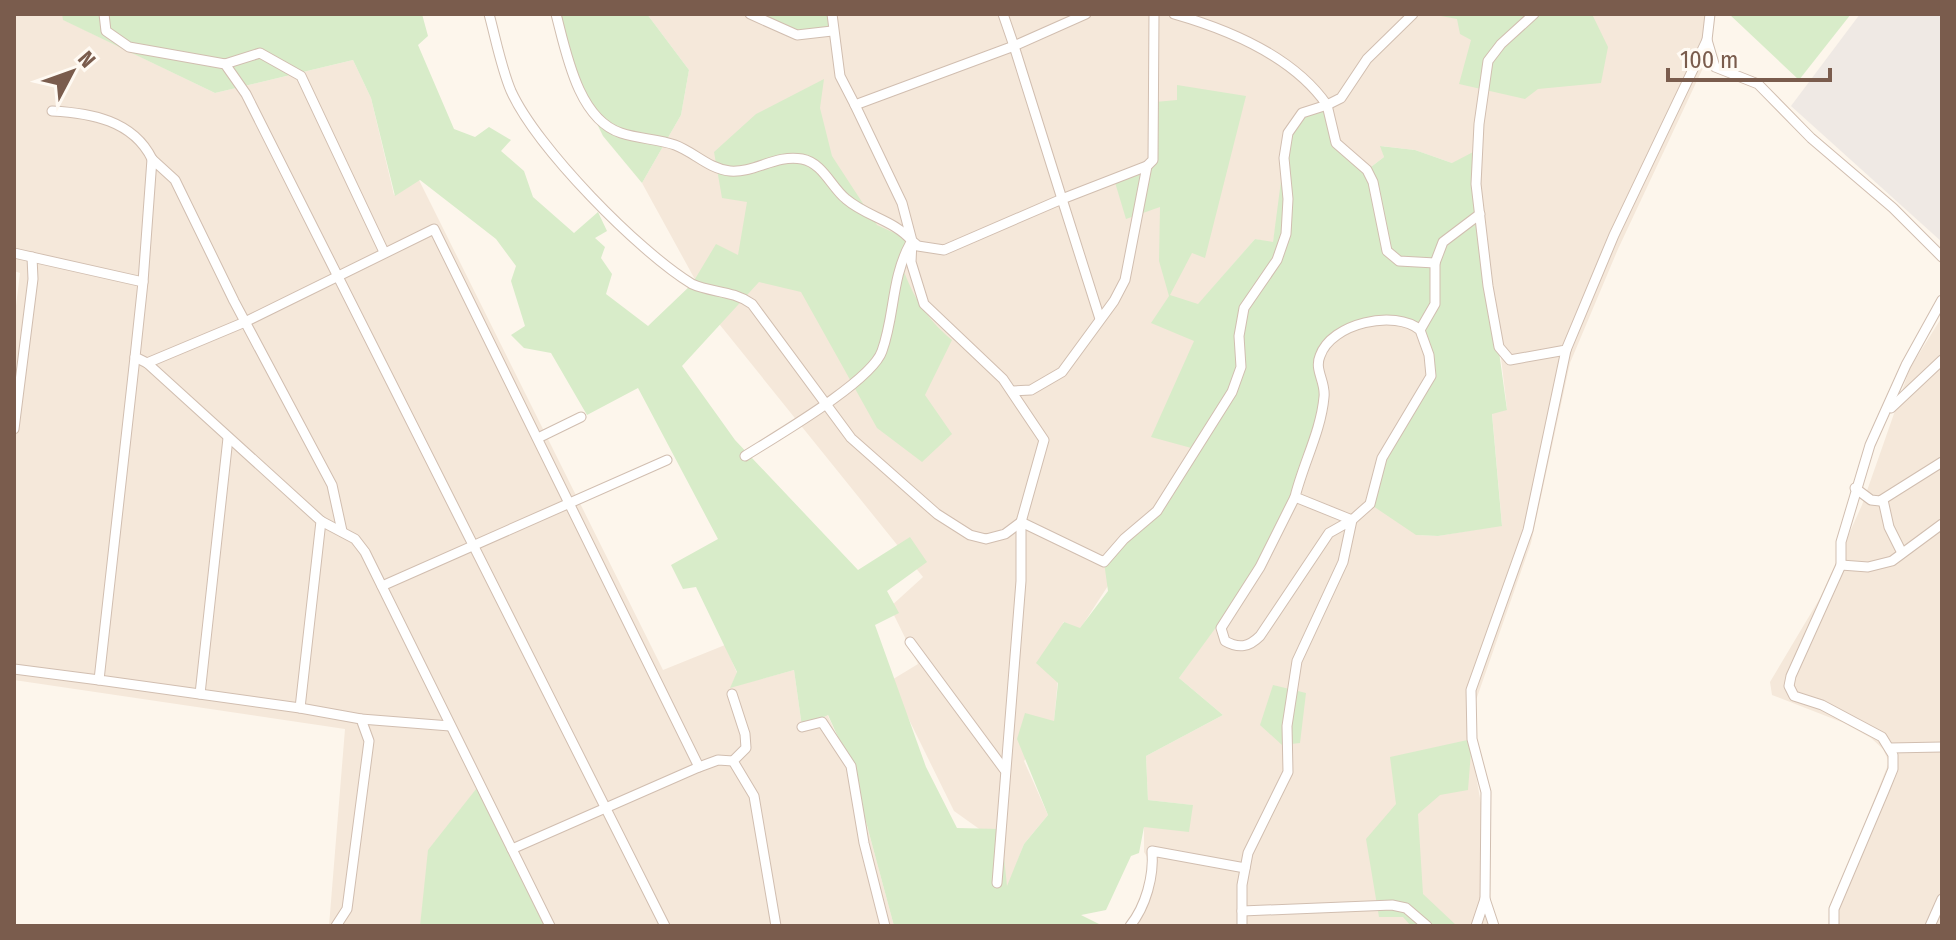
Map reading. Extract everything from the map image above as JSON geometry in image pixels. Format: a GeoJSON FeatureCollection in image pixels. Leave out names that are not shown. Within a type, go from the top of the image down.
{"type":"FeatureCollection","features":[{"type":"Feature","properties":{"kind":"street"},"geometry":{"type":"LineString","coordinates":[[104,14],[106,31],[129,47],[225,64],[260,53],[301,76],[384,252]]}},
{"type":"Feature","properties":{"kind":"street"},"geometry":{"type":"LineString","coordinates":[[489,14],[512,92],[560,158],[626,233],[679,276],[704,290],[729,292],[752,304],[851,438],[898,482],[960,530],[986,539],[1005,534],[1021,522]]}},
{"type":"Feature","properties":{"kind":"street"},"geometry":{"type":"LineString","coordinates":[[556,14],[581,91],[605,125],[620,133],[679,146],[726,171],[738,171],[773,160],[805,159],[817,165],[850,203],[896,225],[925,249],[944,250],[1147,166],[1153,160],[1154,14]]}},
{"type":"Feature","properties":{"kind":"street"},"geometry":{"type":"LineString","coordinates":[[750,14],[797,35],[832,31]]}},
{"type":"Feature","properties":{"kind":"street"},"geometry":{"type":"LineString","coordinates":[[832,14],[840,76],[902,203],[912,241],[914,276],[924,304],[990,365],[1013,391],[1044,440],[1021,522],[1021,581],[997,883]]}},
{"type":"Feature","properties":{"kind":"street"},"geometry":{"type":"LineString","coordinates":[[1003,14],[1100,319]]}},
{"type":"Feature","properties":{"kind":"street"},"geometry":{"type":"LineString","coordinates":[[855,105],[1014,46],[1086,14]]}},
{"type":"Feature","properties":{"kind":"street"},"geometry":{"type":"LineString","coordinates":[[1174,14],[1266,51],[1307,80],[1327,105],[1336,143],[1367,170],[1373,182],[1387,251],[1399,261],[1435,263]]}},
{"type":"Feature","properties":{"kind":"street"},"geometry":{"type":"LineString","coordinates":[[1021,522],[1104,562],[1117,545],[1157,511],[1239,378],[1244,308],[1277,260],[1286,234],[1288,199],[1284,158],[1288,133],[1302,113],[1341,98],[1367,59],[1413,14]]}},
{"type":"Feature","properties":{"kind":"street"},"geometry":{"type":"LineString","coordinates":[[1515,14],[1526,23]]}},
{"type":"Feature","properties":{"kind":"street"},"geometry":{"type":"LineString","coordinates":[[1534,14],[1501,44],[1485,72],[1477,150],[1480,214],[1501,354],[1518,360],[1566,350]]}},
{"type":"Feature","properties":{"kind":"street"},"geometry":{"type":"LineString","coordinates":[[1476,926],[1485,899],[1486,792],[1472,739],[1471,690],[1528,530],[1566,350],[1614,235],[1707,40],[1710,14]]}},
{"type":"Feature","properties":{"kind":"street"},"geometry":{"type":"LineString","coordinates":[[1707,40],[1715,67],[1758,84],[1811,138],[1893,208],[1942,257]]}},
{"type":"Feature","properties":{"kind":"street"},"geometry":{"type":"LineString","coordinates":[[225,64],[267,133],[665,926]]}},
{"type":"Feature","properties":{"kind":"street"},"geometry":{"type":"LineString","coordinates":[[52,111],[82,113],[109,120],[132,134],[152,159],[175,180],[245,322],[332,485],[342,531]]}},
{"type":"Feature","properties":{"kind":"street"},"geometry":{"type":"LineString","coordinates":[[99,680],[143,282],[152,159]]}},
{"type":"Feature","properties":{"kind":"street"},"geometry":{"type":"LineString","coordinates":[[1013,391],[1031,390],[1062,372],[1074,360],[1125,280],[1147,166]]}},
{"type":"Feature","properties":{"kind":"street"},"geometry":{"type":"LineString","coordinates":[[1420,330],[1435,304],[1435,263],[1443,242],[1480,214]]}},
{"type":"Feature","properties":{"kind":"street"},"geometry":{"type":"LineString","coordinates":[[147,363],[245,322],[434,229],[699,767]]}},
{"type":"Feature","properties":{"kind":"street"},"geometry":{"type":"LineString","coordinates":[[745,456],[825,403],[878,361],[899,264],[912,241]]}},
{"type":"Feature","properties":{"kind":"street"},"geometry":{"type":"LineString","coordinates":[[15,250],[32,257],[143,282]]}},
{"type":"Feature","properties":{"kind":"street"},"geometry":{"type":"LineString","coordinates":[[14,429],[33,279],[32,257]]}},
{"type":"Feature","properties":{"kind":"street"},"geometry":{"type":"LineString","coordinates":[[1834,926],[1834,909],[1893,769],[1890,748],[1882,737],[1822,705],[1794,696],[1791,676],[1841,565],[1841,542],[1855,488],[1906,365],[1938,320],[1942,300]]}},
{"type":"Feature","properties":{"kind":"street"},"geometry":{"type":"LineString","coordinates":[[1391,322],[1415,326],[1420,330],[1429,355],[1431,376],[1382,458],[1370,504],[1352,520],[1329,533],[1260,636],[1246,646],[1225,641],[1221,628],[1260,567],[1295,497],[1324,397],[1317,366],[1324,348],[1339,331],[1357,324],[1391,322]]}},
{"type":"Feature","properties":{"kind":"street"},"geometry":{"type":"LineString","coordinates":[[135,357],[147,363],[321,521],[342,531],[365,552],[550,926]]}},
{"type":"Feature","properties":{"kind":"street"},"geometry":{"type":"LineString","coordinates":[[1888,410],[1942,360]]}},
{"type":"Feature","properties":{"kind":"street"},"geometry":{"type":"LineString","coordinates":[[538,438],[581,417]]}},
{"type":"Feature","properties":{"kind":"street"},"geometry":{"type":"LineString","coordinates":[[200,694],[228,438]]}},
{"type":"Feature","properties":{"kind":"street"},"geometry":{"type":"LineString","coordinates":[[382,586],[667,460]]}},
{"type":"Feature","properties":{"kind":"street"},"geometry":{"type":"LineString","coordinates":[[1855,488],[1871,500],[1883,500],[1942,462]]}},
{"type":"Feature","properties":{"kind":"street"},"geometry":{"type":"LineString","coordinates":[[1295,497],[1352,520]]}},
{"type":"Feature","properties":{"kind":"street"},"geometry":{"type":"LineString","coordinates":[[1883,500],[1889,527],[1902,553]]}},
{"type":"Feature","properties":{"kind":"street"},"geometry":{"type":"LineString","coordinates":[[1242,926],[1245,868],[1258,827],[1288,772],[1292,680],[1305,642],[1343,562],[1352,520]]}},
{"type":"Feature","properties":{"kind":"street"},"geometry":{"type":"LineString","coordinates":[[300,708],[321,521]]}},
{"type":"Feature","properties":{"kind":"street"},"geometry":{"type":"LineString","coordinates":[[1841,565],[1875,566],[1902,553],[1942,524]]}},
{"type":"Feature","properties":{"kind":"street"},"geometry":{"type":"LineString","coordinates":[[910,642],[1004,769]]}},
{"type":"Feature","properties":{"kind":"street"},"geometry":{"type":"LineString","coordinates":[[14,669],[361,719],[450,726]]}},
{"type":"Feature","properties":{"kind":"street"},"geometry":{"type":"LineString","coordinates":[[512,849],[699,767],[718,760],[733,761],[746,748],[745,734],[732,694]]}},
{"type":"Feature","properties":{"kind":"street"},"geometry":{"type":"LineString","coordinates":[[336,926],[347,909],[369,741],[361,719]]}},
{"type":"Feature","properties":{"kind":"street"},"geometry":{"type":"LineString","coordinates":[[802,727],[822,722],[851,766],[864,843],[885,926]]}},
{"type":"Feature","properties":{"kind":"street"},"geometry":{"type":"LineString","coordinates":[[1890,748],[1942,747]]}},
{"type":"Feature","properties":{"kind":"street"},"geometry":{"type":"LineString","coordinates":[[733,761],[754,796],[776,926]]}},
{"type":"Feature","properties":{"kind":"street"},"geometry":{"type":"LineString","coordinates":[[1130,926],[1154,868],[1152,851],[1245,868]]}},
{"type":"Feature","properties":{"kind":"street"},"geometry":{"type":"LineString","coordinates":[[1485,899],[1494,926]]}},
{"type":"Feature","properties":{"kind":"street"},"geometry":{"type":"LineString","coordinates":[[1930,926],[1942,899]]}},
{"type":"Feature","properties":{"kind":"street"},"geometry":{"type":"LineString","coordinates":[[1242,911],[1392,905],[1406,908],[1427,926]]}},
{"type":"Feature","properties":{"kind":"shaded area"},"geometry":{"type":"Polygon","coordinates":[[[14,14],[62,14],[64,20],[215,93],[353,60],[371,98],[394,195],[419,180],[663,670],[725,645],[737,673],[731,687],[794,670],[802,727],[827,714],[851,766],[894,926],[329,926],[345,729],[14,680],[14,322],[20,273],[14,271],[14,14]]]}},
{"type":"Feature","properties":{"kind":"shaded area"},"geometry":{"type":"Polygon","coordinates":[[[647,14],[1711,14],[1710,53],[1618,249],[1570,363],[1531,543],[1475,703],[1470,743],[1484,820],[1492,926],[1130,926],[1154,868],[1144,852],[1144,827],[1192,805],[1148,800],[1146,756],[1223,715],[1179,678],[1203,644],[1319,374],[1324,348],[1357,324],[1415,326],[1429,355],[1416,535],[1438,536],[1502,525],[1492,413],[1507,409],[1500,349],[1452,163],[1415,150],[1381,146],[1384,157],[1367,170],[1284,176],[1273,243],[1255,239],[1198,305],[1194,341],[1196,450],[1080,629],[1063,622],[1054,722],[1024,761],[1048,815],[1024,844],[1006,891],[999,843],[954,811],[890,681],[918,664],[890,607],[923,577],[720,325],[642,183],[681,115],[689,70],[647,14]]]}},
{"type":"Feature","properties":{"kind":"shaded area"},"geometry":{"type":"Polygon","coordinates":[[[1860,14],[1942,14],[1942,242],[1791,106],[1860,14]]]}},
{"type":"Feature","properties":{"kind":"shaded area"},"geometry":{"type":"Polygon","coordinates":[[[1942,317],[1942,926],[1829,926],[1831,909],[1889,762],[1883,749],[1871,738],[1844,723],[1772,695],[1770,682],[1820,598],[1862,505],[1910,368],[1942,317]]]}},
{"type":"Feature","properties":{"kind":"green space"},"geometry":{"type":"Polygon","coordinates":[[[62,14],[422,14],[428,36],[418,45],[454,129],[475,137],[489,127],[511,140],[501,151],[524,171],[533,197],[574,233],[598,212],[607,231],[595,238],[605,247],[601,258],[612,274],[606,294],[648,326],[692,284],[716,244],[738,255],[747,202],[722,198],[714,152],[756,114],[824,79],[820,108],[832,156],[877,225],[912,241],[902,266],[906,277],[928,315],[952,340],[925,395],[952,434],[922,462],[877,428],[801,292],[759,282],[682,366],[735,440],[858,570],[910,537],[927,562],[887,591],[899,613],[875,625],[926,767],[957,828],[1001,829],[1007,886],[1024,844],[1048,815],[1017,739],[1025,713],[1054,721],[1058,683],[1036,663],[1064,622],[1080,628],[1108,591],[1104,562],[1143,525],[1195,449],[1151,437],[1194,341],[1151,323],[1169,296],[1159,261],[1160,207],[1126,219],[1114,179],[1153,160],[1155,102],[1177,100],[1177,85],[1246,96],[1205,258],[1192,253],[1170,295],[1198,304],[1255,239],[1273,242],[1284,158],[1297,118],[1327,105],[1336,143],[1367,170],[1384,157],[1380,146],[1415,150],[1452,163],[1477,150],[1476,184],[1507,410],[1492,414],[1502,526],[1438,536],[1416,535],[1370,504],[1382,458],[1431,376],[1420,330],[1391,322],[1347,326],[1319,357],[1325,390],[1295,497],[1260,567],[1179,678],[1223,715],[1146,756],[1148,800],[1193,805],[1189,832],[1144,827],[1139,853],[1131,856],[1106,910],[1081,915],[1103,926],[894,926],[851,766],[828,715],[802,727],[794,670],[730,688],[737,672],[696,587],[683,589],[671,565],[718,539],[638,388],[587,415],[551,353],[524,348],[511,335],[525,326],[511,281],[516,266],[496,239],[420,180],[395,196],[371,98],[353,60],[215,93],[63,20],[62,14]]]}},
{"type":"Feature","properties":{"kind":"green space"},"geometry":{"type":"Polygon","coordinates":[[[556,14],[647,14],[689,70],[681,115],[642,183],[603,136],[581,91],[556,14]]]}},
{"type":"Feature","properties":{"kind":"green space"},"geometry":{"type":"Polygon","coordinates":[[[750,14],[832,14],[832,31],[811,36],[750,14]]]}},
{"type":"Feature","properties":{"kind":"green space"},"geometry":{"type":"Polygon","coordinates":[[[1430,14],[1592,14],[1608,47],[1601,83],[1538,89],[1525,99],[1459,84],[1471,40],[1460,34],[1457,19],[1430,14]]]}},
{"type":"Feature","properties":{"kind":"green space"},"geometry":{"type":"Polygon","coordinates":[[[1729,14],[1851,14],[1799,80],[1729,14]]]}},
{"type":"Feature","properties":{"kind":"green space"},"geometry":{"type":"Polygon","coordinates":[[[1273,685],[1306,693],[1300,743],[1282,745],[1260,725],[1273,685]]]}},
{"type":"Feature","properties":{"kind":"green space"},"geometry":{"type":"Polygon","coordinates":[[[1472,739],[1468,790],[1440,795],[1418,814],[1423,894],[1457,926],[1411,926],[1403,917],[1379,917],[1366,839],[1396,804],[1390,757],[1472,739]]]}},
{"type":"Feature","properties":{"kind":"green space"},"geometry":{"type":"Polygon","coordinates":[[[480,784],[548,926],[420,926],[428,850],[480,784]]]}}]}
